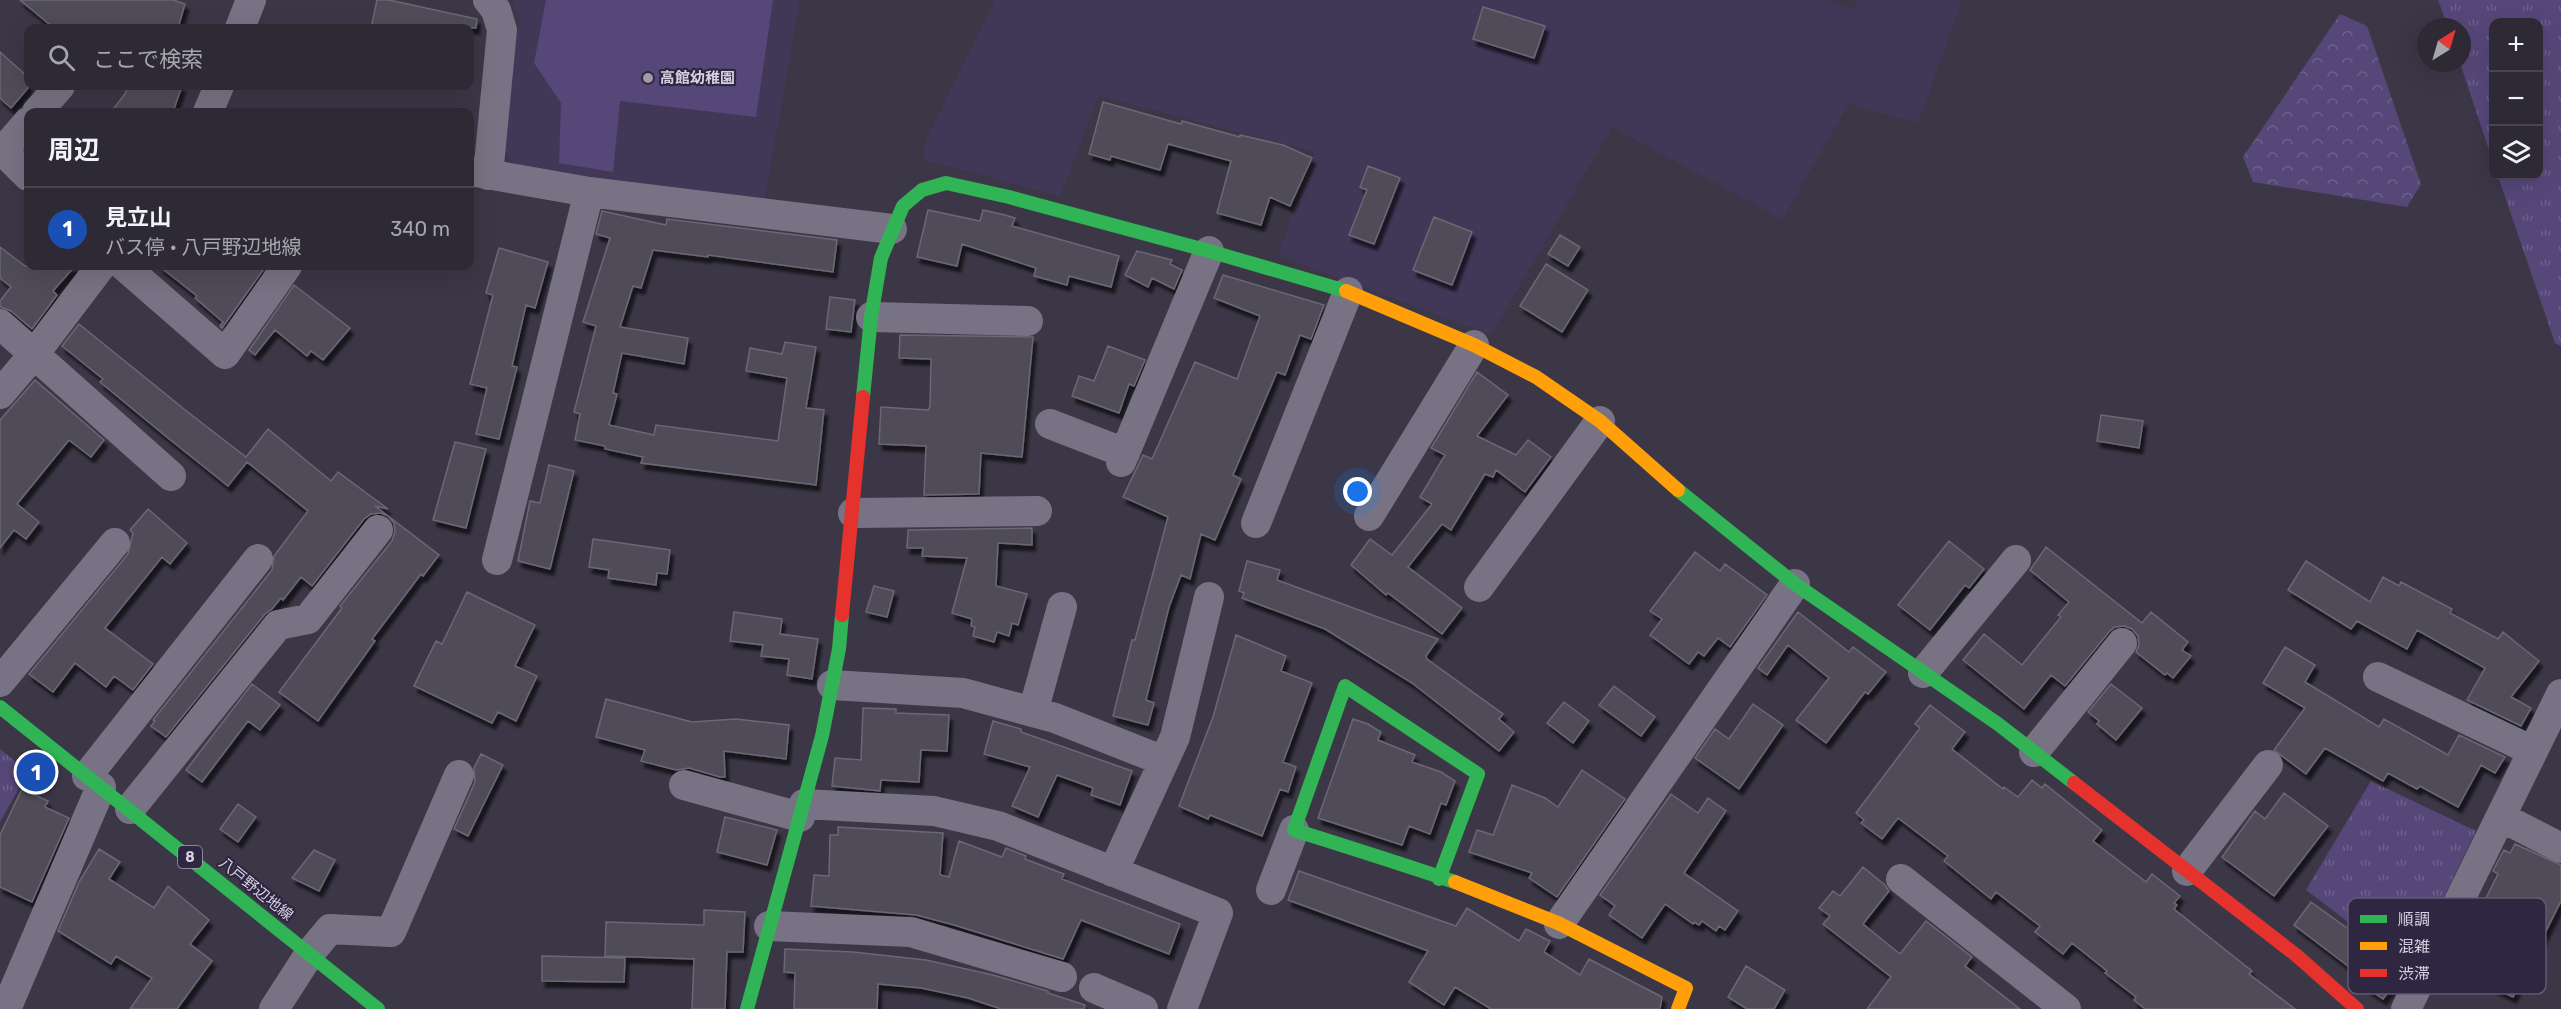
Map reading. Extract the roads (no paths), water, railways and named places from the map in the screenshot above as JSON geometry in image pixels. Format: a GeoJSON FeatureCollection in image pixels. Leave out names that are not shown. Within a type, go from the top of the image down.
{"type":"FeatureCollection","features":[{"type":"Feature","properties":{"kind":"street"},"geometry":{"type":"LineString","coordinates":[[242,24],[251,0]]}},
{"type":"Feature","properties":{"kind":"street"},"geometry":{"type":"LineString","coordinates":[[488,0],[496,10],[502,30],[478,173],[589,192],[892,229]]}},
{"type":"Feature","properties":{"kind":"street"},"geometry":{"type":"LineString","coordinates":[[41,108],[56,90]]}},
{"type":"Feature","properties":{"kind":"street"},"geometry":{"type":"LineString","coordinates":[[210,108],[217,90]]}},
{"type":"Feature","properties":{"kind":"street"},"geometry":{"type":"LineString","coordinates":[[24,126],[2,150],[24,172]]}},
{"type":"Feature","properties":{"kind":"street"},"geometry":{"type":"LineString","coordinates":[[750,1007],[769,926],[822,736],[839,649],[871,316],[881,258],[903,206],[922,190],[946,183],[1020,200],[1209,251],[1348,292],[1474,345],[1536,377],[1600,421],[1660,476],[1795,584],[2034,752],[2296,955],[2357,1009]]}},
{"type":"Feature","properties":{"kind":"street"},"geometry":{"type":"LineString","coordinates":[[496,560],[589,192]]}},
{"type":"Feature","properties":{"kind":"street"},"geometry":{"type":"LineString","coordinates":[[1050,424],[1123,458],[1209,251]]}},
{"type":"Feature","properties":{"kind":"street"},"geometry":{"type":"LineString","coordinates":[[0,394],[35,353],[98,270]]}},
{"type":"Feature","properties":{"kind":"street"},"geometry":{"type":"LineString","coordinates":[[129,270],[225,354],[284,270]]}},
{"type":"Feature","properties":{"kind":"street"},"geometry":{"type":"LineString","coordinates":[[1256,523],[1348,292]]}},
{"type":"Feature","properties":{"kind":"street"},"geometry":{"type":"LineString","coordinates":[[871,316],[1028,321]]}},
{"type":"Feature","properties":{"kind":"street"},"geometry":{"type":"LineString","coordinates":[[0,324],[171,476]]}},
{"type":"Feature","properties":{"kind":"street"},"geometry":{"type":"LineString","coordinates":[[1369,516],[1474,345]]}},
{"type":"Feature","properties":{"kind":"street"},"geometry":{"type":"LineString","coordinates":[[1479,587],[1600,421]]}},
{"type":"Feature","properties":{"kind":"street"},"geometry":{"type":"LineString","coordinates":[[853,513],[1037,511]]}},
{"type":"Feature","properties":{"kind":"street"},"geometry":{"type":"LineString","coordinates":[[130,809],[278,626],[308,619],[378,530]]}},
{"type":"Feature","properties":{"kind":"street"},"geometry":{"type":"LineString","coordinates":[[0,682],[115,543]]}},
{"type":"Feature","properties":{"kind":"street"},"geometry":{"type":"LineString","coordinates":[[6,1009],[94,781],[258,559]]}},
{"type":"Feature","properties":{"kind":"street"},"geometry":{"type":"LineString","coordinates":[[1923,673],[2016,560]]}},
{"type":"Feature","properties":{"kind":"street"},"geometry":{"type":"LineString","coordinates":[[1559,924],[1795,584]]}},
{"type":"Feature","properties":{"kind":"street"},"geometry":{"type":"LineString","coordinates":[[1113,872],[1175,737],[1209,597]]}},
{"type":"Feature","properties":{"kind":"street"},"geometry":{"type":"LineString","coordinates":[[1033,712],[1062,607]]}},
{"type":"Feature","properties":{"kind":"street"},"geometry":{"type":"LineString","coordinates":[[2034,752],[2122,643]]}},
{"type":"Feature","properties":{"kind":"street"},"geometry":{"type":"LineString","coordinates":[[2378,677],[2533,751]]}},
{"type":"Feature","properties":{"kind":"street"},"geometry":{"type":"LineString","coordinates":[[832,685],[963,693],[1033,712],[1164,761]]}},
{"type":"Feature","properties":{"kind":"street"},"geometry":{"type":"LineString","coordinates":[[1271,890],[1345,686],[1478,774],[1439,879]]}},
{"type":"Feature","properties":{"kind":"street"},"geometry":{"type":"LineString","coordinates":[[2460,898],[2561,694]]}},
{"type":"Feature","properties":{"kind":"street","name":"八戸野辺地線"},"geometry":{"type":"LineString","coordinates":[[0,707],[378,1009]]}},
{"type":"Feature","properties":{"kind":"street"},"geometry":{"type":"LineString","coordinates":[[2187,871],[2268,765]]}},
{"type":"Feature","properties":{"kind":"street"},"geometry":{"type":"LineString","coordinates":[[274,1009],[310,953],[330,928],[391,932],[459,775]]}},
{"type":"Feature","properties":{"kind":"street"},"geometry":{"type":"LineString","coordinates":[[684,785],[802,811],[934,811],[998,826],[1218,913],[1182,1009]]}},
{"type":"Feature","properties":{"kind":"street"},"geometry":{"type":"LineString","coordinates":[[2500,817],[2561,848]]}},
{"type":"Feature","properties":{"kind":"street"},"geometry":{"type":"LineString","coordinates":[[1294,830],[1514,904],[1559,924],[1686,988],[1678,1009]]}},
{"type":"Feature","properties":{"kind":"street"},"geometry":{"type":"LineString","coordinates":[[1901,879],[2066,1009]]}},
{"type":"Feature","properties":{"kind":"street"},"geometry":{"type":"LineString","coordinates":[[769,926],[911,932],[1062,976]]}},
{"type":"Feature","properties":{"kind":"street"},"geometry":{"type":"LineString","coordinates":[[1094,988],[1143,1009]]}},
{"type":"Feature","properties":{"kind":"street"},"geometry":{"type":"LineString","coordinates":[[2406,1009],[2413,994]]}},
{"type":"Feature","properties":{"kind":"place","name":"高館幼稚園"},"geometry":{"type":"Point","coordinates":[648,78]}},
{"type":"Feature","properties":{"kind":"place","name":"見立山"},"geometry":{"type":"Point","coordinates":[36,772]}}]}
